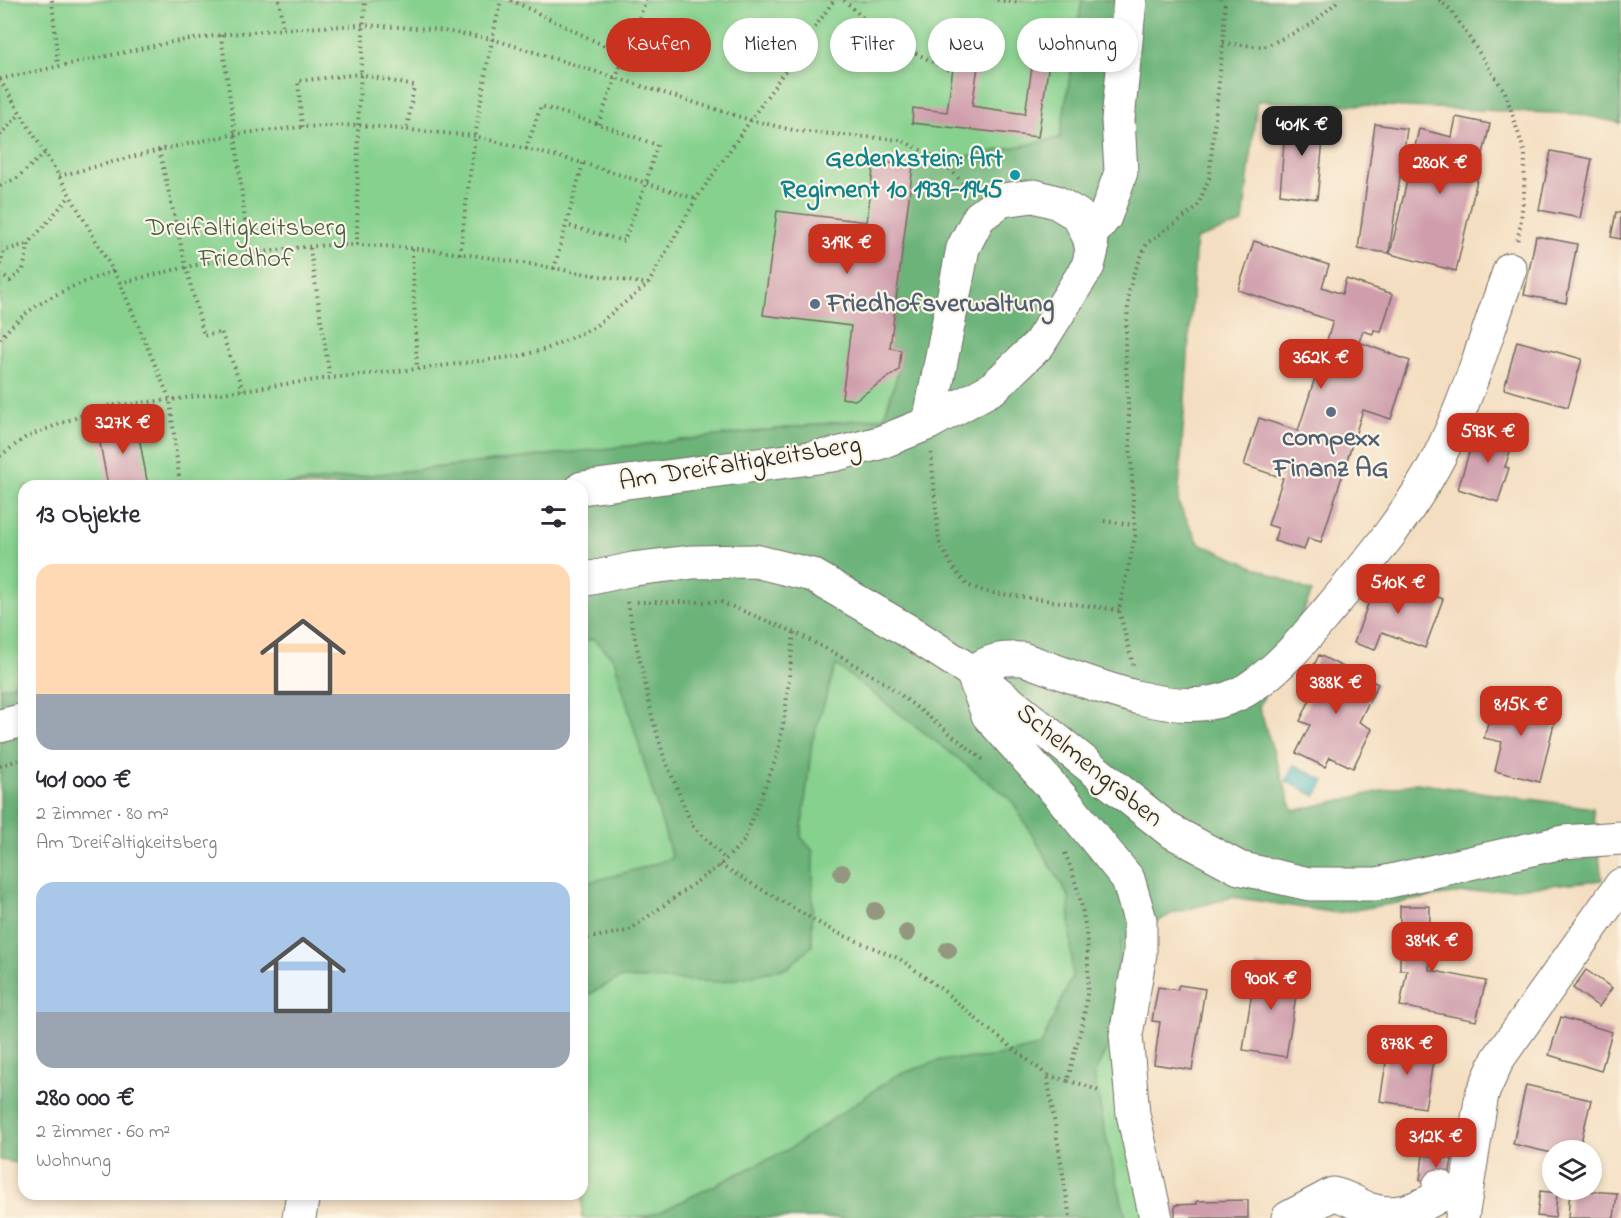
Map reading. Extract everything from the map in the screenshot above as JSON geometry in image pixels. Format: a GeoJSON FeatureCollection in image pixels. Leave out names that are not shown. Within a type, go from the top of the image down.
{"type":"FeatureCollection","features":[{"type":"Feature","properties":{"kind":"street"},"geometry":{"type":"LineString","coordinates":[[929,423],[963,248],[979,217],[1002,200],[1034,196],[1056,202],[1078,215],[1089,237],[1105,217],[1121,172],[1118,120],[1130,0]]}},
{"type":"Feature","properties":{"kind":"street","name":"Am Dreifaltigkeitsberg"},"geometry":{"type":"LineString","coordinates":[[588,487],[833,454],[879,443],[929,423],[993,388],[1039,344],[1088,266],[1092,250],[1089,237]]}},
{"type":"Feature","properties":{"kind":"street"},"geometry":{"type":"LineString","coordinates":[[1156,1218],[1133,1114],[1126,1035],[1140,954],[1140,920],[1128,879],[1062,798],[988,715],[972,672],[989,661],[1007,658],[1023,659],[1142,699],[1181,705],[1216,702],[1252,687],[1297,648],[1363,568],[1402,515],[1439,456],[1458,413],[1510,268]]}},
{"type":"Feature","properties":{"kind":"street","name":"Schelmengraben"},"geometry":{"type":"LineString","coordinates":[[588,579],[633,569],[692,562],[755,561],[812,575],[910,632],[972,672],[1168,830],[1239,868],[1309,884],[1377,884],[1563,842],[1621,838]]}},
{"type":"Feature","properties":{"kind":"street"},"geometry":{"type":"LineString","coordinates":[[0,726],[18,722]]}},
{"type":"Feature","properties":{"kind":"street"},"geometry":{"type":"LineString","coordinates":[[1462,1218],[1482,1094],[1498,1059],[1621,885]]}},
{"type":"Feature","properties":{"kind":"street"},"geometry":{"type":"LineString","coordinates":[[1288,1218],[1333,1194],[1350,1198],[1380,1213],[1400,1214],[1426,1204],[1439,1196],[1439,1186]]}},
{"type":"Feature","properties":{"kind":"street"},"geometry":{"type":"LineString","coordinates":[[299,1218],[302,1200]]}},
{"type":"Feature","properties":{"kind":"path"},"geometry":{"type":"LineString","coordinates":[[52,0],[58,66]]}},
{"type":"Feature","properties":{"kind":"path"},"geometry":{"type":"LineString","coordinates":[[279,0],[283,29]]}},
{"type":"Feature","properties":{"kind":"path"},"geometry":{"type":"LineString","coordinates":[[357,245],[358,125],[364,0]]}},
{"type":"Feature","properties":{"kind":"path"},"geometry":{"type":"LineString","coordinates":[[460,254],[474,136],[501,0]]}},
{"type":"Feature","properties":{"kind":"path"},"geometry":{"type":"LineString","coordinates":[[511,0],[606,47]]}},
{"type":"Feature","properties":{"kind":"path"},"geometry":{"type":"LineString","coordinates":[[639,18],[646,0]]}},
{"type":"Feature","properties":{"kind":"path"},"geometry":{"type":"LineString","coordinates":[[0,456],[26,437],[105,405],[170,400],[330,378],[519,356],[546,349],[593,328],[648,284],[696,199],[834,0]]}},
{"type":"Feature","properties":{"kind":"path"},"geometry":{"type":"LineString","coordinates":[[844,0],[882,36],[928,59]]}},
{"type":"Feature","properties":{"kind":"path"},"geometry":{"type":"LineString","coordinates":[[997,0],[1022,3]]}},
{"type":"Feature","properties":{"kind":"path"},"geometry":{"type":"LineString","coordinates":[[1142,699],[1119,610],[1135,536],[1125,345],[1129,292],[1134,273],[1147,243],[1197,208],[1209,178],[1223,43],[1225,0]]}},
{"type":"Feature","properties":{"kind":"path"},"geometry":{"type":"LineString","coordinates":[[1223,43],[1264,47],[1311,26],[1339,0]]}},
{"type":"Feature","properties":{"kind":"path"},"geometry":{"type":"LineString","coordinates":[[1439,0],[1451,10],[1505,92],[1525,154],[1520,227],[1510,268]]}},
{"type":"Feature","properties":{"kind":"path"},"geometry":{"type":"LineString","coordinates":[[179,480],[170,400],[120,283],[0,79],[172,42],[220,35],[362,25],[432,29],[492,39],[750,120],[797,131],[901,140],[943,161],[988,211]]}},
{"type":"Feature","properties":{"kind":"path"},"geometry":{"type":"LineString","coordinates":[[220,35],[235,134],[249,256]]}},
{"type":"Feature","properties":{"kind":"path"},"geometry":{"type":"LineString","coordinates":[[598,124],[618,72]]}},
{"type":"Feature","properties":{"kind":"path"},"geometry":{"type":"LineString","coordinates":[[302,127],[298,81],[360,74],[414,86],[408,129]]}},
{"type":"Feature","properties":{"kind":"path"},"geometry":{"type":"LineString","coordinates":[[526,149],[540,106],[657,145],[646,183],[624,241],[566,225]]}},
{"type":"Feature","properties":{"kind":"path"},"geometry":{"type":"LineString","coordinates":[[0,135],[20,114]]}},
{"type":"Feature","properties":{"kind":"path"},"geometry":{"type":"LineString","coordinates":[[59,176],[159,150],[235,134],[302,127],[358,125],[474,136],[583,163],[696,199]]}},
{"type":"Feature","properties":{"kind":"path"},"geometry":{"type":"LineString","coordinates":[[159,150],[204,336],[220,332],[243,390]]}},
{"type":"Feature","properties":{"kind":"path"},"geometry":{"type":"LineString","coordinates":[[0,186],[17,178],[45,153]]}},
{"type":"Feature","properties":{"kind":"path"},"geometry":{"type":"LineString","coordinates":[[554,269],[583,163]]}},
{"type":"Feature","properties":{"kind":"path"},"geometry":{"type":"LineString","coordinates":[[0,274],[10,281],[23,270],[29,243],[70,195]]}},
{"type":"Feature","properties":{"kind":"path"},"geometry":{"type":"LineString","coordinates":[[0,265],[4,251],[29,243]]}},
{"type":"Feature","properties":{"kind":"path"},"geometry":{"type":"LineString","coordinates":[[120,283],[186,267],[249,256],[357,245],[460,254],[648,284]]}},
{"type":"Feature","properties":{"kind":"path"},"geometry":{"type":"LineString","coordinates":[[310,248],[330,378]]}},
{"type":"Feature","properties":{"kind":"path"},"geometry":{"type":"LineString","coordinates":[[412,249],[417,369]]}},
{"type":"Feature","properties":{"kind":"path"},"geometry":{"type":"LineString","coordinates":[[0,339],[22,315],[39,303],[58,292],[113,271]]}},
{"type":"Feature","properties":{"kind":"path"},"geometry":{"type":"LineString","coordinates":[[929,423],[939,542],[953,568],[967,585],[986,592],[1119,610]]}},
{"type":"Feature","properties":{"kind":"path"},"geometry":{"type":"LineString","coordinates":[[1104,521],[1134,525]]}},
{"type":"Feature","properties":{"kind":"path"},"geometry":{"type":"LineString","coordinates":[[627,602],[653,720],[664,757],[692,825],[725,859]]}},
{"type":"Feature","properties":{"kind":"path"},"geometry":{"type":"LineString","coordinates":[[616,603],[721,602],[794,632],[888,685],[988,763]]}},
{"type":"Feature","properties":{"kind":"path"},"geometry":{"type":"LineString","coordinates":[[588,938],[628,931],[720,865],[744,841],[777,756],[785,714],[794,632]]}},
{"type":"Feature","properties":{"kind":"path"},"geometry":{"type":"LineString","coordinates":[[0,766],[18,761]]}},
{"type":"Feature","properties":{"kind":"path"},"geometry":{"type":"LineString","coordinates":[[720,865],[833,931],[900,959],[1047,1075],[1068,1081],[1087,996],[1088,939],[1078,886],[1061,842]]}},
{"type":"Feature","properties":{"kind":"path"},"geometry":{"type":"LineString","coordinates":[[1047,1075],[1070,1218]]}},
{"type":"Feature","properties":{"kind":"green space","name":"Dreifaltigkeitsberg Friedhof"},"geometry":{"type":"Polygon","coordinates":[[[0,0],[1082,0],[1079,18],[1017,18],[1017,72],[1071,72],[1060,138],[912,168],[890,348],[901,350],[899,370],[884,417],[326,480],[18,480],[18,671],[14,685],[0,688],[0,0]]]}},
{"type":"Feature","properties":{"kind":"green space"},"geometry":{"type":"Polygon","coordinates":[[[1082,0],[1621,0],[1621,123],[1578,114],[1257,101],[1243,223],[1196,239],[1178,503],[1199,543],[1312,592],[1259,707],[1293,811],[1416,783],[1593,808],[1602,880],[1444,895],[1337,913],[1232,897],[1171,914],[1121,942],[1111,1039],[1094,1075],[1126,1218],[639,1218],[662,1211],[791,1148],[895,1076],[941,1060],[994,1057],[1041,1045],[1072,977],[1069,897],[1011,799],[836,665],[812,742],[801,837],[813,851],[812,946],[787,968],[722,982],[620,978],[588,995],[588,882],[672,858],[614,659],[594,639],[588,640],[588,598],[632,587],[588,594],[588,480],[327,480],[884,417],[899,370],[901,350],[890,348],[912,168],[1060,138],[1071,72],[1138,72],[1138,18],[1079,18],[1082,0]]]}},
{"type":"Feature","properties":{"kind":"green space"},"geometry":{"type":"Polygon","coordinates":[[[743,567],[1128,879],[1126,1035],[1156,1218],[582,1218],[582,1200],[588,1200],[588,592],[743,567]]]}},
{"type":"Feature","properties":{"kind":"green space"},"geometry":{"type":"Polygon","coordinates":[[[18,671],[18,1163],[0,1160],[0,688],[14,685],[18,671]]]}},
{"type":"Feature","properties":{"kind":"water"},"geometry":{"type":"Polygon","coordinates":[[[1294,765],[1325,781],[1316,796],[1286,781],[1294,765]]]}},
{"type":"Feature","properties":{"kind":"building"},"geometry":{"type":"Polygon","coordinates":[[[952,72],[977,72],[972,106],[1025,114],[1031,72],[1048,72],[1038,137],[912,123],[913,108],[947,112],[952,72]]]}},
{"type":"Feature","properties":{"kind":"building"},"geometry":{"type":"Polygon","coordinates":[[[1286,116],[1325,121],[1317,199],[1280,194],[1286,116]]]}},
{"type":"Feature","properties":{"kind":"building"},"geometry":{"type":"Polygon","coordinates":[[[1456,117],[1490,124],[1456,271],[1390,254],[1419,129],[1452,137],[1456,117]]]}},
{"type":"Feature","properties":{"kind":"building"},"geometry":{"type":"Polygon","coordinates":[[[1375,124],[1407,129],[1389,253],[1358,249],[1375,124]]]}},
{"type":"Feature","properties":{"kind":"building"},"geometry":{"type":"Polygon","coordinates":[[[1551,151],[1592,159],[1580,218],[1539,210],[1551,151]]]}},
{"type":"Feature","properties":{"kind":"building"},"geometry":{"type":"Polygon","coordinates":[[[874,161],[913,166],[890,348],[901,350],[899,370],[855,400],[842,398],[851,326],[763,315],[777,211],[867,222],[874,161]]]}},
{"type":"Feature","properties":{"kind":"building"},"geometry":{"type":"Polygon","coordinates":[[[1616,212],[1621,213],[1621,239],[1611,237],[1616,212]]]}},
{"type":"Feature","properties":{"kind":"building"},"geometry":{"type":"Polygon","coordinates":[[[1536,236],[1577,244],[1566,303],[1524,295],[1536,236]]]}},
{"type":"Feature","properties":{"kind":"building"},"geometry":{"type":"Polygon","coordinates":[[[1254,241],[1329,265],[1322,287],[1342,294],[1346,279],[1393,294],[1381,332],[1374,330],[1373,334],[1363,331],[1359,342],[1410,361],[1391,419],[1363,410],[1321,542],[1308,538],[1304,550],[1274,541],[1278,528],[1268,525],[1283,478],[1244,465],[1259,418],[1298,431],[1333,321],[1238,290],[1254,241]]]}},
{"type":"Feature","properties":{"kind":"building"},"geometry":{"type":"Polygon","coordinates":[[[1517,341],[1582,359],[1568,407],[1504,389],[1517,341]]]}},
{"type":"Feature","properties":{"kind":"building"},"geometry":{"type":"Polygon","coordinates":[[[136,420],[147,480],[107,480],[97,427],[136,420]]]}},
{"type":"Feature","properties":{"kind":"building"},"geometry":{"type":"Polygon","coordinates":[[[1488,424],[1516,432],[1505,467],[1509,468],[1498,502],[1458,489],[1472,443],[1481,446],[1488,424]]]}},
{"type":"Feature","properties":{"kind":"building"},"geometry":{"type":"Polygon","coordinates":[[[1378,576],[1443,599],[1425,648],[1382,632],[1375,650],[1354,643],[1378,576]]]}},
{"type":"Feature","properties":{"kind":"building"},"geometry":{"type":"Polygon","coordinates":[[[1319,655],[1378,684],[1359,722],[1372,729],[1353,768],[1330,757],[1325,767],[1296,753],[1310,725],[1300,721],[1315,689],[1321,692],[1325,684],[1309,676],[1319,655]]]}},
{"type":"Feature","properties":{"kind":"building"},"geometry":{"type":"Polygon","coordinates":[[[1495,696],[1557,711],[1540,782],[1495,771],[1502,742],[1484,738],[1495,696]]]}},
{"type":"Feature","properties":{"kind":"building"},"geometry":{"type":"Polygon","coordinates":[[[1400,906],[1430,906],[1429,970],[1486,981],[1476,1021],[1400,1006],[1407,970],[1400,970],[1400,906]]]}},
{"type":"Feature","properties":{"kind":"building"},"geometry":{"type":"Polygon","coordinates":[[[1256,965],[1300,972],[1286,1057],[1243,1050],[1256,965]]]}},
{"type":"Feature","properties":{"kind":"building"},"geometry":{"type":"Polygon","coordinates":[[[1586,970],[1612,988],[1599,1007],[1573,988],[1586,970]]]}},
{"type":"Feature","properties":{"kind":"building"},"geometry":{"type":"Polygon","coordinates":[[[1179,985],[1205,989],[1192,1070],[1154,1064],[1160,1022],[1152,1021],[1158,987],[1177,990],[1179,985]]]}},
{"type":"Feature","properties":{"kind":"building"},"geometry":{"type":"Polygon","coordinates":[[[1561,1017],[1612,1032],[1601,1071],[1549,1055],[1561,1017]]]}},
{"type":"Feature","properties":{"kind":"building"},"geometry":{"type":"Polygon","coordinates":[[[1389,1043],[1435,1051],[1425,1108],[1380,1101],[1389,1043]]]}},
{"type":"Feature","properties":{"kind":"building"},"geometry":{"type":"Polygon","coordinates":[[[1526,1085],[1591,1100],[1581,1140],[1542,1140],[1542,1151],[1513,1144],[1526,1085]]]}},
{"type":"Feature","properties":{"kind":"building"},"geometry":{"type":"Polygon","coordinates":[[[1423,1155],[1452,1159],[1448,1184],[1420,1180],[1423,1155]]]}},
{"type":"Feature","properties":{"kind":"building"},"geometry":{"type":"Polygon","coordinates":[[[1540,1191],[1542,1191],[1542,1200],[1556,1200],[1555,1218],[1537,1216],[1540,1191]]]}},
{"type":"Feature","properties":{"kind":"building"},"geometry":{"type":"Polygon","coordinates":[[[1602,1192],[1617,1193],[1614,1218],[1568,1218],[1569,1200],[1602,1200],[1602,1192]]]}},
{"type":"Feature","properties":{"kind":"building"},"geometry":{"type":"Polygon","coordinates":[[[1248,1200],[1248,1218],[1175,1218],[1175,1205],[1197,1204],[1197,1201],[1248,1200]]]}},
{"type":"Feature","properties":{"kind":"place","name":"Gedenkstein: Art Regiment 10 1939-1945"},"geometry":{"type":"Point","coordinates":[1015,175]}},
{"type":"Feature","properties":{"kind":"place","name":"Friedhofsverwaltung"},"geometry":{"type":"Point","coordinates":[815,304]}},
{"type":"Feature","properties":{"kind":"place","name":"compexx Finanz AG"},"geometry":{"type":"Point","coordinates":[1331,412]}}]}
